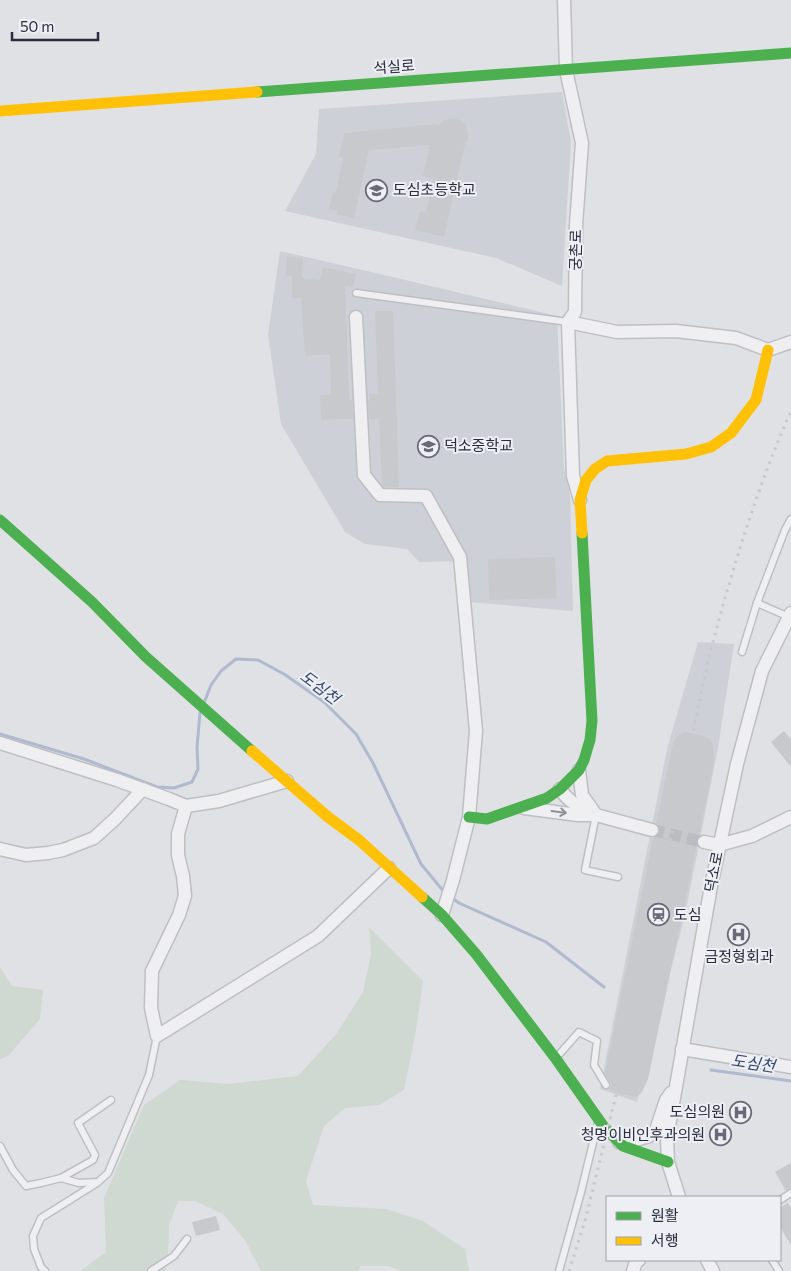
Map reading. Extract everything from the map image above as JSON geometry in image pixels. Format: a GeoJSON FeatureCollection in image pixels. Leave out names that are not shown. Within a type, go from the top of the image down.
{"type":"FeatureCollection","features":[{"type":"Feature","properties":{"kind":"street","name":"궁촌로"},"geometry":{"type":"LineString","coordinates":[[564,0],[566,70],[582,143],[576,225],[575,312],[568,322],[573,476],[580,500]]}},
{"type":"Feature","properties":{"kind":"street","name":"석실로"},"geometry":{"type":"LineString","coordinates":[[0,111],[791,53]]}},
{"type":"Feature","properties":{"kind":"street"},"geometry":{"type":"LineString","coordinates":[[356,318],[364,475],[380,495],[426,496],[460,557],[476,731],[469,816],[442,915]]}},
{"type":"Feature","properties":{"kind":"street"},"geometry":{"type":"LineString","coordinates":[[568,322],[617,332],[676,331],[736,338],[768,350],[791,342]]}},
{"type":"Feature","properties":{"kind":"street"},"geometry":{"type":"LineString","coordinates":[[469,816],[487,819],[547,798],[560,789],[579,770],[584,760],[590,740],[592,721],[580,500],[586,480],[595,469],[607,461],[686,454],[711,447],[731,433],[756,400],[768,350]]}},
{"type":"Feature","properties":{"kind":"street"},"geometry":{"type":"LineString","coordinates":[[0,520],[92,602],[146,657],[192,699],[328,817],[359,840],[442,915],[476,954],[556,1059],[604,1127],[623,1146],[668,1162]]}},
{"type":"Feature","properties":{"kind":"street","name":"덕소로"},"geometry":{"type":"LineString","coordinates":[[679,1196],[668,1162],[667,1138],[719,845],[737,764],[762,671],[790,615]]}},
{"type":"Feature","properties":{"kind":"street"},"geometry":{"type":"LineString","coordinates":[[0,744],[143,789],[186,806],[220,801],[287,781]]}},
{"type":"Feature","properties":{"kind":"street"},"geometry":{"type":"LineString","coordinates":[[579,770],[582,795],[596,815]]}},
{"type":"Feature","properties":{"kind":"street"},"geometry":{"type":"LineString","coordinates":[[0,850],[26,855],[48,853],[94,838],[143,789]]}},
{"type":"Feature","properties":{"kind":"street"},"geometry":{"type":"LineString","coordinates":[[560,789],[575,805],[596,815],[652,830]]}},
{"type":"Feature","properties":{"kind":"street"},"geometry":{"type":"LineString","coordinates":[[186,806],[178,834],[178,855],[185,896],[152,971],[151,1008],[157,1036],[318,936],[389,868]]}},
{"type":"Feature","properties":{"kind":"street"},"geometry":{"type":"LineString","coordinates":[[522,808],[596,815]]}},
{"type":"Feature","properties":{"kind":"street"},"geometry":{"type":"LineString","coordinates":[[704,842],[719,845],[752,836],[791,817]]}},
{"type":"Feature","properties":{"kind":"street"},"geometry":{"type":"LineString","coordinates":[[682,1049],[791,1067]]}},
{"type":"Feature","properties":{"kind":"street"},"geometry":{"type":"LineString","coordinates":[[619,1142],[649,1136],[656,1130],[666,1100],[676,1087]]}},
{"type":"Feature","properties":{"kind":"lane"},"geometry":{"type":"LineString","coordinates":[[356,293],[568,322]]}},
{"type":"Feature","properties":{"kind":"lane"},"geometry":{"type":"LineString","coordinates":[[742,652],[757,603],[791,519]]}},
{"type":"Feature","properties":{"kind":"lane"},"geometry":{"type":"LineString","coordinates":[[757,603],[790,615]]}},
{"type":"Feature","properties":{"kind":"lane"},"geometry":{"type":"LineString","coordinates":[[596,815],[585,870],[618,876]]}},
{"type":"Feature","properties":{"kind":"lane"},"geometry":{"type":"LineString","coordinates":[[556,1059],[579,1032],[597,1041],[594,1065],[606,1085]]}},
{"type":"Feature","properties":{"kind":"lane"},"geometry":{"type":"LineString","coordinates":[[45,1271],[41,1267],[34,1249],[33,1236],[41,1218],[98,1182],[108,1173],[149,1075],[157,1036]]}},
{"type":"Feature","properties":{"kind":"lane"},"geometry":{"type":"LineString","coordinates":[[0,1146],[13,1170],[26,1186],[61,1178],[94,1160],[95,1155],[78,1123],[112,1100]]}},
{"type":"Feature","properties":{"kind":"lane"},"geometry":{"type":"LineString","coordinates":[[559,1271],[581,1192],[598,1119]]}},
{"type":"Feature","properties":{"kind":"lane"},"geometry":{"type":"LineString","coordinates":[[61,1178],[79,1183],[98,1182]]}},
{"type":"Feature","properties":{"kind":"lane"},"geometry":{"type":"LineString","coordinates":[[151,1271],[174,1256],[187,1240]]}},
{"type":"Feature","properties":{"kind":"shaded area","name":"도심초등학교"},"geometry":{"type":"Polygon","coordinates":[[[562,92],[571,142],[562,286],[496,258],[285,211],[316,154],[319,109],[562,92]]]}},
{"type":"Feature","properties":{"kind":"shaded area","name":"덕소중학교"},"geometry":{"type":"Polygon","coordinates":[[[280,251],[557,316],[564,468],[570,495],[573,611],[469,602],[465,561],[419,562],[407,549],[365,544],[345,532],[281,424],[268,335],[280,251]]]}},
{"type":"Feature","properties":{"kind":"shaded area"},"geometry":{"type":"Polygon","coordinates":[[[698,642],[734,644],[718,748],[685,915],[637,1102],[600,1089],[667,749],[698,642]]]}},
{"type":"Feature","properties":{"kind":"shaded area"},"geometry":{"type":"Polygon","coordinates":[[[369,927],[423,981],[416,1030],[404,1090],[379,1105],[345,1108],[324,1126],[306,1181],[313,1205],[386,1209],[423,1221],[465,1249],[469,1271],[401,1271],[388,1266],[361,1266],[358,1271],[261,1271],[245,1240],[223,1214],[195,1201],[178,1201],[169,1225],[168,1256],[165,1271],[80,1271],[106,1252],[104,1198],[144,1105],[180,1080],[229,1084],[298,1076],[337,1033],[363,992],[371,954],[369,927]]]}},
{"type":"Feature","properties":{"kind":"shaded area"},"geometry":{"type":"Polygon","coordinates":[[[0,967],[12,986],[43,990],[40,1019],[8,1056],[0,1059],[0,967]]]}},
{"type":"Feature","properties":{"kind":"building"},"geometry":{"type":"Polygon","coordinates":[[[452,118],[460,120],[466,125],[468,140],[465,144],[444,237],[415,230],[420,211],[426,212],[434,179],[423,176],[430,145],[369,150],[354,218],[337,214],[337,211],[329,209],[333,192],[336,193],[343,158],[339,157],[344,133],[439,125],[445,120],[452,118]]]}},
{"type":"Feature","properties":{"kind":"building"},"geometry":{"type":"Polygon","coordinates":[[[287,257],[303,258],[302,278],[320,280],[323,267],[356,274],[353,287],[345,286],[349,400],[352,400],[353,419],[321,420],[320,395],[331,394],[330,354],[305,356],[301,298],[292,298],[292,276],[286,275],[287,257]]]}},
{"type":"Feature","properties":{"kind":"building"},"geometry":{"type":"Polygon","coordinates":[[[375,311],[393,311],[399,487],[384,487],[382,484],[379,419],[369,419],[369,394],[378,394],[375,311]]]}},
{"type":"Feature","properties":{"kind":"building"},"geometry":{"type":"Polygon","coordinates":[[[555,557],[557,598],[489,600],[488,559],[555,557]]]}},
{"type":"Feature","properties":{"kind":"building"},"geometry":{"type":"Polygon","coordinates":[[[784,731],[791,739],[791,767],[771,742],[784,731]]]}},
{"type":"Feature","properties":{"kind":"building"},"geometry":{"type":"Polygon","coordinates":[[[685,732],[707,737],[712,743],[714,754],[713,767],[699,836],[696,840],[697,845],[648,1079],[642,1092],[635,1097],[609,1091],[611,1084],[605,1073],[653,838],[660,832],[660,827],[656,823],[673,744],[676,738],[685,732]]]}},
{"type":"Feature","properties":{"kind":"building"},"geometry":{"type":"Polygon","coordinates":[[[791,1163],[791,1188],[786,1191],[775,1172],[791,1163]]]}},
{"type":"Feature","properties":{"kind":"building"},"geometry":{"type":"Polygon","coordinates":[[[788,1203],[791,1208],[791,1245],[781,1229],[781,1207],[788,1203]]]}},
{"type":"Feature","properties":{"kind":"building"},"geometry":{"type":"Polygon","coordinates":[[[216,1216],[220,1230],[196,1236],[192,1222],[216,1216]]]}},
{"type":"Feature","properties":{"kind":"waterway","name":"도심천"},"geometry":{"type":"LineString","coordinates":[[204,703],[211,685],[221,671],[236,659],[258,660],[284,674],[324,702],[356,734],[373,763],[421,864],[445,893]]}},
{"type":"Feature","properties":{"kind":"waterway","name":"도심천"},"geometry":{"type":"LineString","coordinates":[[0,734],[84,759],[157,787],[174,788],[192,782],[198,769],[197,747],[200,713]]}},
{"type":"Feature","properties":{"kind":"waterway","name":"도심천"},"geometry":{"type":"LineString","coordinates":[[452,898],[459,903],[546,942],[604,987]]}},
{"type":"Feature","properties":{"kind":"waterway","name":"도심천"},"geometry":{"type":"LineString","coordinates":[[711,1070],[791,1081]]}},
{"type":"Feature","properties":{"kind":"tunnel"},"geometry":{"type":"LineString","coordinates":[[652,830],[704,842]]}},
{"type":"Feature","properties":{"kind":"railway"},"geometry":{"type":"LineString","coordinates":[[569,1271],[585,1221],[616,1095],[709,657],[745,532],[791,411]]}},
{"type":"Feature","properties":{"kind":"traffic: fast"},"geometry":{"type":"LineString","coordinates":[[257,92],[791,53]]}},
{"type":"Feature","properties":{"kind":"traffic: fast"},"geometry":{"type":"LineString","coordinates":[[0,520],[92,602],[146,657],[252,751]]}},
{"type":"Feature","properties":{"kind":"traffic: fast"},"geometry":{"type":"LineString","coordinates":[[469,817],[487,819],[547,798],[560,789],[579,770],[584,760],[590,740],[592,721],[582,533]]}},
{"type":"Feature","properties":{"kind":"traffic: fast"},"geometry":{"type":"LineString","coordinates":[[422,897],[442,915],[476,954],[556,1059],[604,1127],[623,1146],[668,1162]]}},
{"type":"Feature","properties":{"kind":"traffic: slow"},"geometry":{"type":"LineString","coordinates":[[0,111],[257,92]]}},
{"type":"Feature","properties":{"kind":"traffic: slow"},"geometry":{"type":"LineString","coordinates":[[582,533],[580,500],[586,480],[595,469],[607,461],[686,454],[711,447],[731,433],[756,400],[768,350]]}},
{"type":"Feature","properties":{"kind":"traffic: slow"},"geometry":{"type":"LineString","coordinates":[[252,751],[328,817],[359,840],[422,897]]}},
{"type":"Feature","properties":{"kind":"place","name":"도심초등학교"},"geometry":{"type":"Point","coordinates":[377,190]}},
{"type":"Feature","properties":{"kind":"place","name":"덕소중학교"},"geometry":{"type":"Point","coordinates":[428,446]}},
{"type":"Feature","properties":{"kind":"place","name":"도심"},"geometry":{"type":"Point","coordinates":[658,915]}},
{"type":"Feature","properties":{"kind":"place","name":"금정형회과"},"geometry":{"type":"Point","coordinates":[739,934]}},
{"type":"Feature","properties":{"kind":"place","name":"도심의원"},"geometry":{"type":"Point","coordinates":[741,1112]}},
{"type":"Feature","properties":{"kind":"place","name":"청명이비인후과의원"},"geometry":{"type":"Point","coordinates":[721,1135]}}]}
